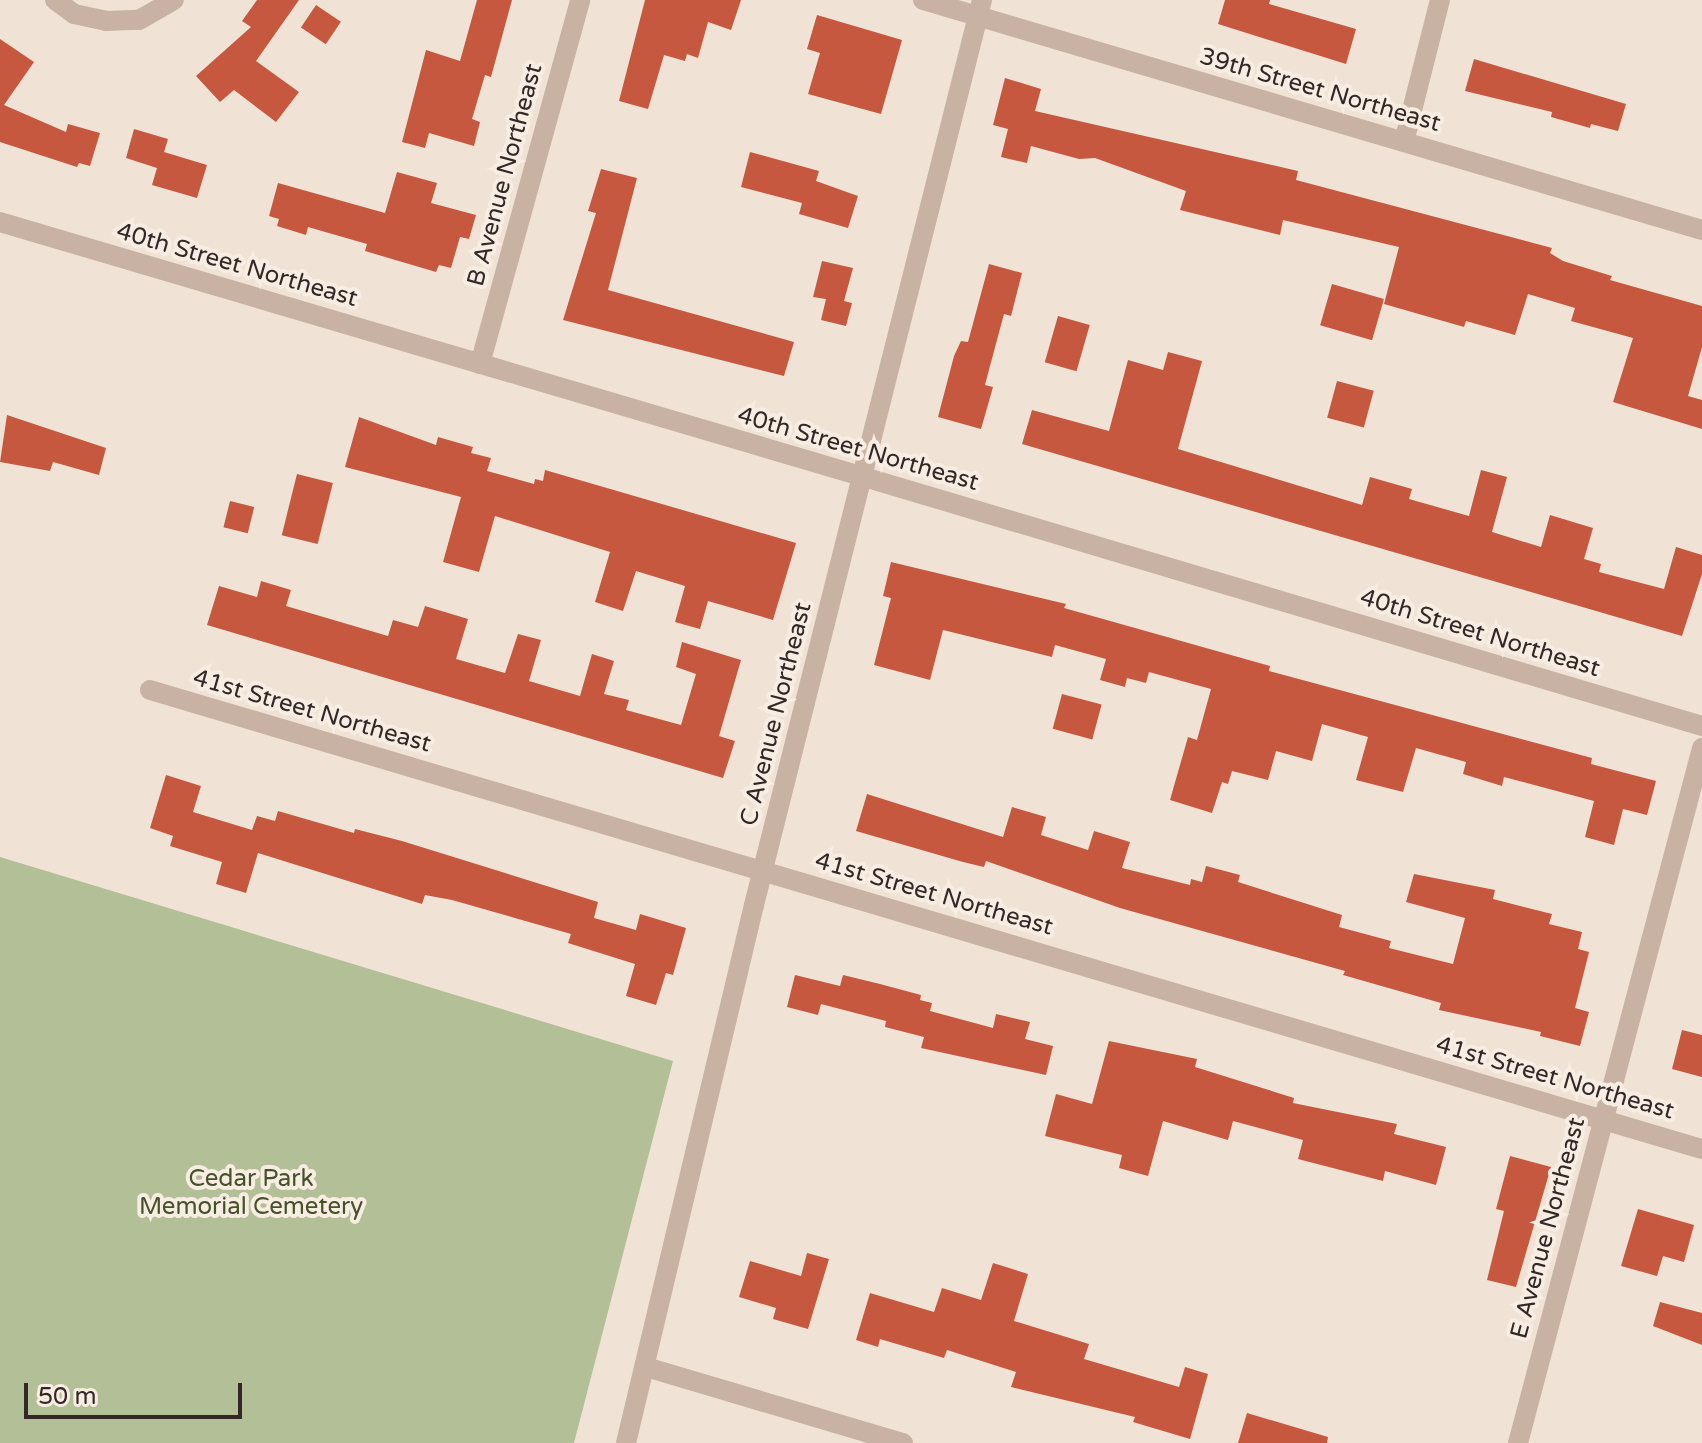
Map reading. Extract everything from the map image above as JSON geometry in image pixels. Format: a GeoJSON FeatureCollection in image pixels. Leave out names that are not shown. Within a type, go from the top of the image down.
{"type":"FeatureCollection","features":[{"type":"Feature","properties":{"kind":"street"},"geometry":{"type":"LineString","coordinates":[[55,0],[74,14],[106,21],[139,20],[174,0]]}},
{"type":"Feature","properties":{"kind":"street","name":"B Avenue Northeast"},"geometry":{"type":"LineString","coordinates":[[480,364],[580,0]]}},
{"type":"Feature","properties":{"kind":"street","name":"39th Street Northeast"},"geometry":{"type":"LineString","coordinates":[[923,0],[980,8],[1404,142],[1702,230]]}},
{"type":"Feature","properties":{"kind":"street"},"geometry":{"type":"LineString","coordinates":[[1404,142],[1440,0]]}},
{"type":"Feature","properties":{"kind":"street","name":"C Avenue Northeast"},"geometry":{"type":"LineString","coordinates":[[626,1443],[763,871],[980,8]]}},
{"type":"Feature","properties":{"kind":"street","name":"40th Street Northeast"},"geometry":{"type":"LineString","coordinates":[[0,222],[1702,726]]}},
{"type":"Feature","properties":{"kind":"street","name":"41st Street Northeast"},"geometry":{"type":"LineString","coordinates":[[150,690],[1702,1149]]}},
{"type":"Feature","properties":{"kind":"street","name":"E Avenue Northeast"},"geometry":{"type":"LineString","coordinates":[[1518,1443],[1702,748]]}},
{"type":"Feature","properties":{"kind":"street"},"geometry":{"type":"LineString","coordinates":[[646,1367],[903,1443]]}},
{"type":"Feature","properties":{"kind":"green space","name":"Cedar Park Memorial Cemetery"},"geometry":{"type":"Polygon","coordinates":[[[0,857],[673,1061],[574,1443],[0,1443],[0,857]]]}},
{"type":"Feature","properties":{"kind":"building"},"geometry":{"type":"Polygon","coordinates":[[[257,0],[299,0],[256,61],[299,92],[276,122],[234,90],[220,102],[196,76],[251,27],[242,21],[257,0]]]}},
{"type":"Feature","properties":{"kind":"building"},"geometry":{"type":"Polygon","coordinates":[[[477,0],[512,0],[491,77],[485,75],[472,119],[480,122],[474,146],[429,133],[425,148],[402,142],[426,50],[460,61],[477,0]]]}},
{"type":"Feature","properties":{"kind":"building"},"geometry":{"type":"Polygon","coordinates":[[[645,0],[741,0],[731,30],[708,22],[698,58],[687,54],[685,61],[664,55],[648,109],[619,101],[645,0]]]}},
{"type":"Feature","properties":{"kind":"building"},"geometry":{"type":"Polygon","coordinates":[[[1225,0],[1270,0],[1269,4],[1356,29],[1346,64],[1218,24],[1225,0]]]}},
{"type":"Feature","properties":{"kind":"building"},"geometry":{"type":"Polygon","coordinates":[[[316,5],[341,22],[326,44],[301,27],[316,5]]]}},
{"type":"Feature","properties":{"kind":"building"},"geometry":{"type":"Polygon","coordinates":[[[817,15],[902,40],[881,114],[808,94],[820,53],[807,49],[817,15]]]}},
{"type":"Feature","properties":{"kind":"building"},"geometry":{"type":"Polygon","coordinates":[[[0,39],[34,62],[4,105],[66,132],[68,124],[100,133],[90,166],[79,163],[77,167],[0,142],[0,39]]]}},
{"type":"Feature","properties":{"kind":"building"},"geometry":{"type":"Polygon","coordinates":[[[1474,59],[1626,104],[1618,131],[1591,124],[1590,128],[1551,117],[1552,112],[1465,91],[1474,59]]]}},
{"type":"Feature","properties":{"kind":"building"},"geometry":{"type":"Polygon","coordinates":[[[1005,78],[1041,89],[1035,111],[1298,171],[1296,180],[1552,248],[1550,253],[1563,261],[1612,276],[1610,280],[1702,306],[1702,347],[1688,396],[1702,400],[1702,429],[1613,402],[1633,338],[1571,321],[1575,308],[1528,294],[1515,335],[1466,321],[1464,327],[1384,304],[1399,247],[1283,220],[1280,235],[1180,210],[1186,191],[1095,158],[1079,159],[1031,146],[1027,163],[1001,157],[1008,129],[993,125],[1005,78]]]}},
{"type":"Feature","properties":{"kind":"building"},"geometry":{"type":"Polygon","coordinates":[[[134,129],[168,139],[164,152],[207,165],[197,198],[152,185],[157,168],[126,158],[134,129]]]}},
{"type":"Feature","properties":{"kind":"building"},"geometry":{"type":"Polygon","coordinates":[[[750,152],[819,171],[816,181],[858,196],[848,228],[799,214],[802,203],[741,187],[750,152]]]}},
{"type":"Feature","properties":{"kind":"building"},"geometry":{"type":"Polygon","coordinates":[[[601,169],[637,178],[608,290],[794,342],[784,376],[563,320],[596,213],[588,211],[601,169]]]}},
{"type":"Feature","properties":{"kind":"building"},"geometry":{"type":"Polygon","coordinates":[[[397,172],[437,183],[431,203],[476,215],[469,239],[460,237],[451,268],[439,265],[436,272],[365,251],[367,244],[308,227],[306,235],[277,226],[279,219],[269,216],[278,183],[385,213],[397,172]]]}},
{"type":"Feature","properties":{"kind":"building"},"geometry":{"type":"Polygon","coordinates":[[[822,261],[853,268],[844,301],[852,303],[846,326],[821,320],[826,299],[813,297],[822,261]]]}},
{"type":"Feature","properties":{"kind":"building"},"geometry":{"type":"Polygon","coordinates":[[[989,264],[1022,273],[1011,316],[1004,314],[985,385],[993,387],[981,429],[938,417],[954,356],[961,341],[968,342],[989,264]]]}},
{"type":"Feature","properties":{"kind":"building"},"geometry":{"type":"Polygon","coordinates":[[[1332,284],[1384,299],[1372,340],[1320,325],[1332,284]]]}},
{"type":"Feature","properties":{"kind":"building"},"geometry":{"type":"Polygon","coordinates":[[[1058,316],[1090,325],[1076,371],[1045,362],[1058,316]]]}},
{"type":"Feature","properties":{"kind":"building"},"geometry":{"type":"Polygon","coordinates":[[[1168,352],[1202,361],[1178,449],[1362,505],[1370,477],[1412,489],[1409,499],[1469,516],[1481,470],[1507,477],[1492,532],[1541,547],[1550,515],[1593,528],[1584,559],[1601,564],[1599,572],[1664,589],[1676,547],[1702,555],[1702,574],[1682,636],[1022,444],[1032,410],[1109,431],[1128,360],[1163,370],[1168,352]]]}},
{"type":"Feature","properties":{"kind":"building"},"geometry":{"type":"Polygon","coordinates":[[[1337,381],[1374,391],[1364,428],[1327,418],[1337,381]]]}},
{"type":"Feature","properties":{"kind":"building"},"geometry":{"type":"Polygon","coordinates":[[[7,415],[106,448],[99,475],[53,462],[50,471],[0,462],[7,415]]]}},
{"type":"Feature","properties":{"kind":"building"},"geometry":{"type":"Polygon","coordinates":[[[359,417],[436,445],[438,437],[473,447],[471,453],[491,458],[487,471],[534,484],[535,479],[543,481],[545,470],[796,543],[773,620],[708,601],[700,629],[675,622],[685,586],[636,571],[623,611],[595,602],[610,552],[495,516],[479,572],[443,562],[461,497],[345,467],[359,417]]]}},
{"type":"Feature","properties":{"kind":"building"},"geometry":{"type":"Polygon","coordinates":[[[297,474],[333,483],[318,544],[282,535],[297,474]]]}},
{"type":"Feature","properties":{"kind":"building"},"geometry":{"type":"Polygon","coordinates":[[[230,501],[254,507],[248,533],[223,527],[230,501]]]}},
{"type":"Feature","properties":{"kind":"building"},"geometry":{"type":"Polygon","coordinates":[[[891,562],[1066,604],[1064,608],[1270,666],[1269,671],[1592,758],[1591,764],[1656,781],[1647,815],[1623,809],[1614,845],[1585,837],[1594,801],[1504,777],[1502,786],[1463,774],[1466,762],[1416,748],[1403,792],[1356,780],[1368,737],[1322,724],[1312,761],[1276,751],[1268,780],[1232,771],[1228,784],[1222,782],[1212,813],[1170,800],[1188,737],[1197,740],[1211,689],[1149,672],[1146,683],[1127,678],[1125,687],[1100,680],[1106,659],[1055,645],[1052,657],[943,630],[930,680],[874,665],[891,598],[883,596],[891,562]]]}},
{"type":"Feature","properties":{"kind":"building"},"geometry":{"type":"Polygon","coordinates":[[[261,581],[291,590],[286,606],[388,636],[393,620],[418,627],[425,606],[468,619],[456,659],[505,673],[518,634],[541,640],[529,681],[580,696],[592,654],[614,661],[604,694],[629,700],[626,710],[681,725],[696,674],[676,667],[682,642],[741,660],[719,736],[735,741],[723,778],[207,625],[219,586],[257,597],[261,581]]]}},
{"type":"Feature","properties":{"kind":"building"},"geometry":{"type":"Polygon","coordinates":[[[1062,694],[1102,705],[1092,739],[1053,729],[1062,694]]]}},
{"type":"Feature","properties":{"kind":"building"},"geometry":{"type":"Polygon","coordinates":[[[166,775],[201,786],[193,812],[252,830],[257,816],[275,821],[278,811],[354,833],[355,829],[402,841],[598,902],[594,918],[636,930],[640,914],[686,928],[673,975],[666,973],[656,1005],[626,996],[635,964],[568,943],[571,934],[452,900],[425,895],[422,904],[258,853],[246,893],[216,884],[222,862],[170,846],[173,836],[150,828],[166,775]]]}},
{"type":"Feature","properties":{"kind":"building"},"geometry":{"type":"Polygon","coordinates":[[[867,794],[1003,837],[1012,807],[1046,817],[1041,835],[1088,850],[1094,831],[1130,842],[1122,868],[1190,885],[1191,879],[1202,882],[1206,866],[1240,875],[1238,882],[1342,915],[1339,927],[1391,941],[1389,948],[1453,964],[1465,918],[1406,902],[1414,874],[1495,890],[1493,899],[1552,914],[1549,924],[1582,932],[1578,949],[1589,952],[1575,1008],[1589,1012],[1580,1046],[1540,1036],[1541,1032],[1439,1010],[1441,1003],[1343,975],[1345,971],[1120,908],[986,861],[984,867],[856,831],[867,794]]]}},
{"type":"Feature","properties":{"kind":"building"},"geometry":{"type":"Polygon","coordinates":[[[795,975],[840,986],[843,975],[880,984],[921,995],[920,1000],[932,1003],[930,1011],[993,1028],[996,1014],[1030,1022],[1025,1039],[1053,1046],[1046,1075],[921,1048],[924,1037],[885,1027],[886,1021],[821,1004],[818,1015],[787,1007],[795,975]]]}},
{"type":"Feature","properties":{"kind":"building"},"geometry":{"type":"Polygon","coordinates":[[[1682,1030],[1702,1035],[1702,1077],[1672,1069],[1682,1030]]]}},
{"type":"Feature","properties":{"kind":"building"},"geometry":{"type":"Polygon","coordinates":[[[1109,1041],[1197,1059],[1195,1067],[1294,1098],[1293,1103],[1397,1124],[1394,1134],[1446,1147],[1436,1185],[1385,1171],[1383,1181],[1298,1159],[1303,1140],[1233,1121],[1228,1140],[1163,1121],[1148,1176],[1119,1168],[1122,1155],[1045,1136],[1056,1094],[1092,1104],[1109,1041]]]}},
{"type":"Feature","properties":{"kind":"building"},"geometry":{"type":"Polygon","coordinates":[[[1510,1156],[1551,1167],[1516,1287],[1487,1280],[1504,1211],[1496,1209],[1510,1156]]]}},
{"type":"Feature","properties":{"kind":"building"},"geometry":{"type":"Polygon","coordinates":[[[1638,1209],[1694,1225],[1684,1262],[1663,1256],[1657,1276],[1621,1266],[1638,1209]]]}},
{"type":"Feature","properties":{"kind":"building"},"geometry":{"type":"Polygon","coordinates":[[[807,1253],[829,1259],[808,1329],[773,1319],[776,1308],[739,1297],[750,1261],[801,1276],[807,1253]]]}},
{"type":"Feature","properties":{"kind":"building"},"geometry":{"type":"Polygon","coordinates":[[[993,1263],[1028,1274],[1014,1321],[1089,1344],[1084,1359],[1179,1387],[1185,1367],[1208,1374],[1190,1439],[1133,1422],[1135,1417],[1011,1387],[1016,1372],[947,1350],[944,1358],[880,1339],[878,1347],[856,1340],[870,1293],[934,1312],[942,1288],[981,1300],[993,1263]]]}},
{"type":"Feature","properties":{"kind":"building"},"geometry":{"type":"Polygon","coordinates":[[[1660,1302],[1702,1313],[1702,1345],[1653,1326],[1660,1302]]]}},
{"type":"Feature","properties":{"kind":"building"},"geometry":{"type":"Polygon","coordinates":[[[1247,1413],[1328,1437],[1327,1443],[1238,1443],[1247,1413]]]}}]}
